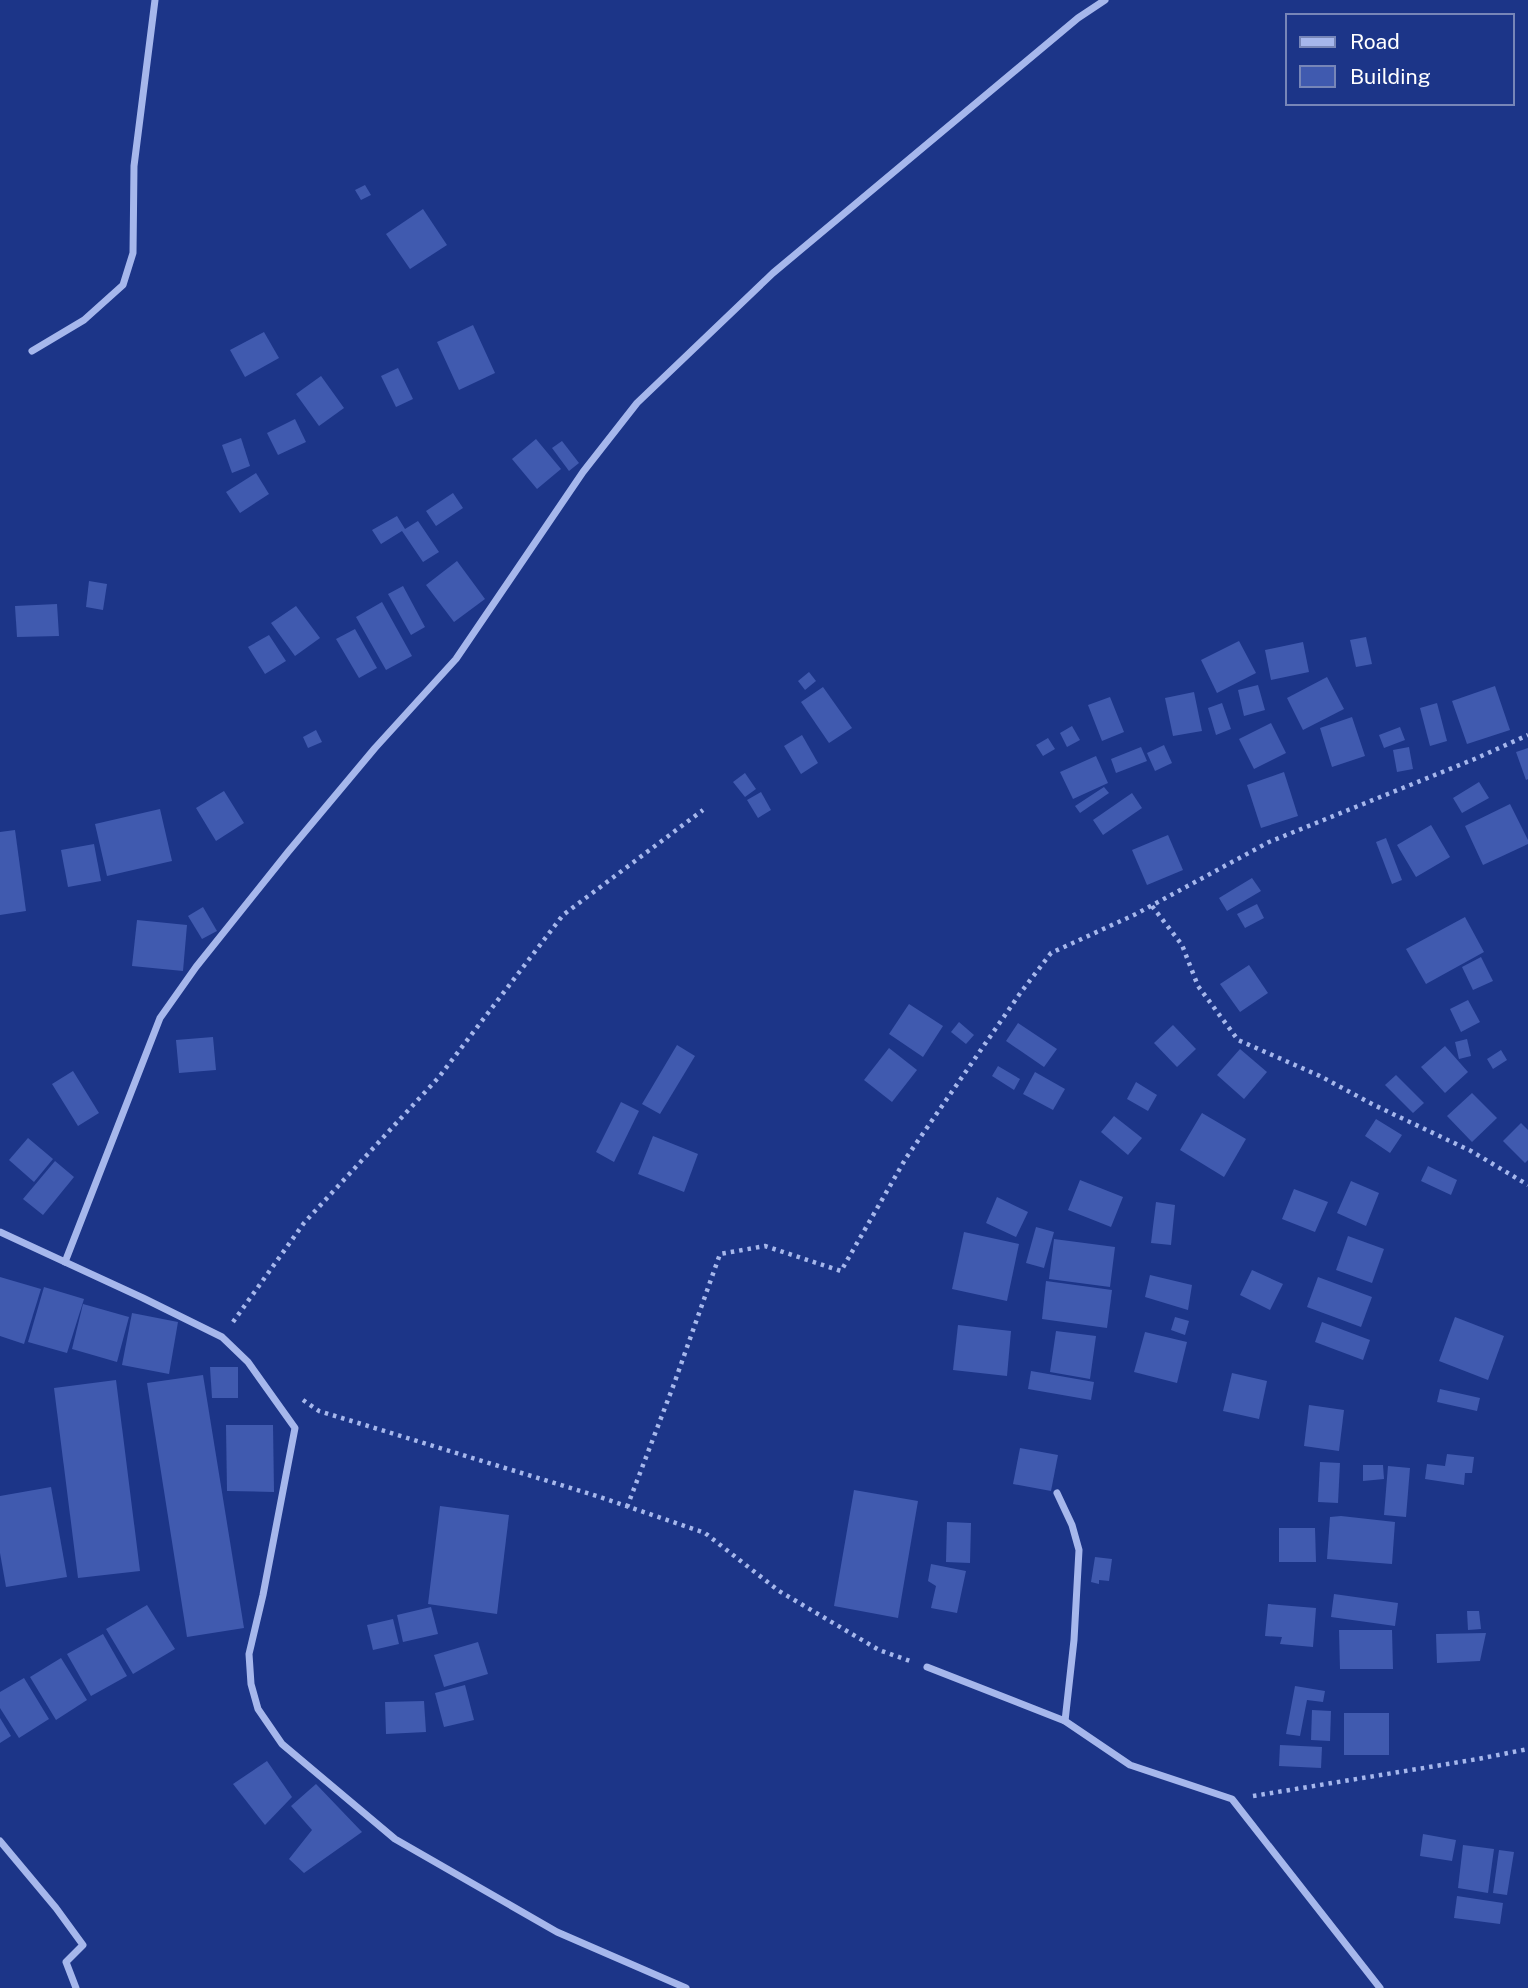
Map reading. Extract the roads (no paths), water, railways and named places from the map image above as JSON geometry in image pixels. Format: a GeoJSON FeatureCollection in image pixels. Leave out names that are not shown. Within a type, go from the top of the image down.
{"type":"FeatureCollection","features":[{"type":"Feature","properties":{"kind":"street"},"geometry":{"type":"LineString","coordinates":[[32,351],[84,320],[123,285],[133,253],[134,166],[155,0]]}},
{"type":"Feature","properties":{"kind":"street"},"geometry":{"type":"LineString","coordinates":[[65,1262],[160,1018],[196,967],[288,852],[375,748],[456,659],[583,472],[637,403],[773,273],[1078,18],[1105,0]]}},
{"type":"Feature","properties":{"kind":"street"},"geometry":{"type":"LineString","coordinates":[[0,1232],[222,1338],[248,1362],[296,1428],[249,1654],[251,1684],[258,1709],[282,1744],[395,1839],[557,1932],[686,1988]]}},
{"type":"Feature","properties":{"kind":"street"},"geometry":{"type":"LineString","coordinates":[[1057,1493],[1072,1525],[1079,1550],[1074,1640],[1065,1721]]}},
{"type":"Feature","properties":{"kind":"street"},"geometry":{"type":"LineString","coordinates":[[928,1667],[1065,1721],[1130,1765],[1232,1799],[1380,1988]]}},
{"type":"Feature","properties":{"kind":"street"},"geometry":{"type":"LineString","coordinates":[[0,1841],[83,1945],[66,1962],[76,1988]]}}]}
